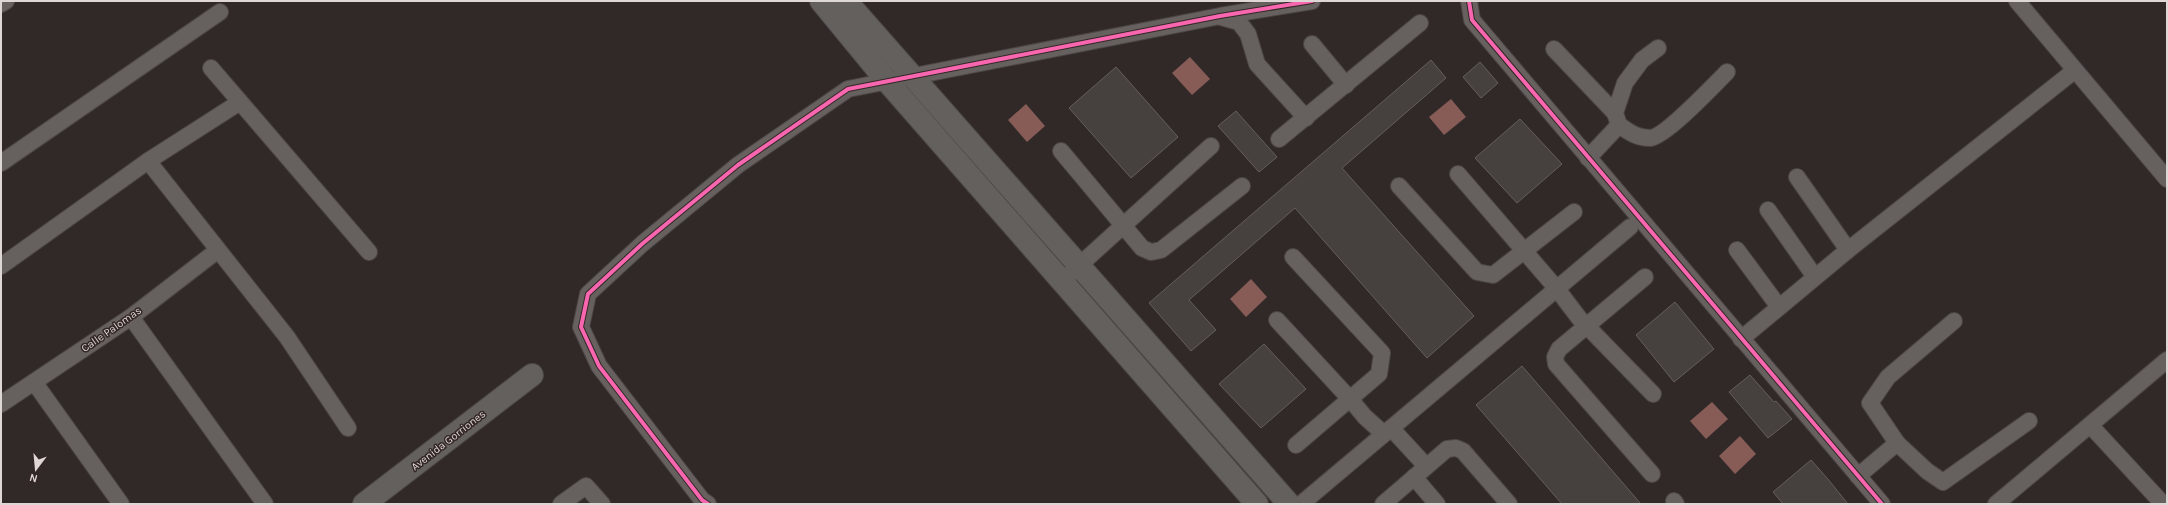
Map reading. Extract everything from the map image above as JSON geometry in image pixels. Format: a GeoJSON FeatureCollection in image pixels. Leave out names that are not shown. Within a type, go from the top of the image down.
{"type":"FeatureCollection","features":[{"type":"Feature","properties":{"kind":"main road"},"geometry":{"type":"LineString","coordinates":[[821,1],[886,80],[1257,504]]}},
{"type":"Feature","properties":{"kind":"main road"},"geometry":{"type":"LineString","coordinates":[[846,1],[1288,504]]}},
{"type":"Feature","properties":{"kind":"main road","name":"Avenida Gorriones"},"geometry":{"type":"LineString","coordinates":[[364,504],[532,375]]}},
{"type":"Feature","properties":{"kind":"street"},"geometry":{"type":"LineString","coordinates":[[1,4],[6,1]]}},
{"type":"Feature","properties":{"kind":"street"},"geometry":{"type":"LineString","coordinates":[[708,504],[702,500],[599,366],[581,327],[588,294],[642,244],[738,165],[848,89],[886,80],[913,77],[1220,16],[1312,1]]}},
{"type":"Feature","properties":{"kind":"street"},"geometry":{"type":"LineString","coordinates":[[1469,1],[1472,20],[1882,504]]}},
{"type":"Feature","properties":{"kind":"street"},"geometry":{"type":"LineString","coordinates":[[2017,1],[2074,71],[2167,179]]}},
{"type":"Feature","properties":{"kind":"street"},"geometry":{"type":"LineString","coordinates":[[1,164],[220,12]]}},
{"type":"Feature","properties":{"kind":"street"},"geometry":{"type":"LineString","coordinates":[[1220,16],[1239,22],[1248,34],[1258,64],[1306,118]]}},
{"type":"Feature","properties":{"kind":"street"},"geometry":{"type":"LineString","coordinates":[[1279,139],[1420,23]]}},
{"type":"Feature","properties":{"kind":"street"},"geometry":{"type":"LineString","coordinates":[[1312,44],[1346,85]]}},
{"type":"Feature","properties":{"kind":"street"},"geometry":{"type":"LineString","coordinates":[[1588,158],[1617,119],[1625,83],[1642,60],[1658,48]]}},
{"type":"Feature","properties":{"kind":"street"},"geometry":{"type":"LineString","coordinates":[[1554,49],[1617,119],[1636,136],[1651,138],[1670,126],[1727,72]]}},
{"type":"Feature","properties":{"kind":"street"},"geometry":{"type":"LineString","coordinates":[[211,68],[369,252]]}},
{"type":"Feature","properties":{"kind":"street"},"geometry":{"type":"LineString","coordinates":[[1741,339],[1848,250],[2074,71]]}},
{"type":"Feature","properties":{"kind":"street"},"geometry":{"type":"LineString","coordinates":[[1,266],[148,161],[240,102]]}},
{"type":"Feature","properties":{"kind":"street"},"geometry":{"type":"LineString","coordinates":[[1062,281],[1123,224],[1211,146]]}},
{"type":"Feature","properties":{"kind":"street"},"geometry":{"type":"LineString","coordinates":[[1061,151],[1142,248],[1151,252],[1161,250],[1242,186]]}},
{"type":"Feature","properties":{"kind":"street"},"geometry":{"type":"LineString","coordinates":[[148,161],[287,337],[348,428]]}},
{"type":"Feature","properties":{"kind":"street"},"geometry":{"type":"LineString","coordinates":[[1458,174],[1557,289],[1579,318],[1653,394]]}},
{"type":"Feature","properties":{"kind":"street"},"geometry":{"type":"LineString","coordinates":[[1798,177],[1848,250]]}},
{"type":"Feature","properties":{"kind":"street"},"geometry":{"type":"LineString","coordinates":[[1399,186],[1477,272],[1493,275],[1574,212]]}},
{"type":"Feature","properties":{"kind":"street"},"geometry":{"type":"LineString","coordinates":[[1768,210],[1816,277]]}},
{"type":"Feature","properties":{"kind":"street"},"geometry":{"type":"LineString","coordinates":[[1301,504],[1630,227]]}},
{"type":"Feature","properties":{"kind":"street","name":"Calle Palomas"},"geometry":{"type":"LineString","coordinates":[[1,404],[131,317],[218,250]]}},
{"type":"Feature","properties":{"kind":"street"},"geometry":{"type":"LineString","coordinates":[[1737,250],[1779,307]]}},
{"type":"Feature","properties":{"kind":"street"},"geometry":{"type":"LineString","coordinates":[[1293,257],[1382,353],[1379,374],[1296,445]]}},
{"type":"Feature","properties":{"kind":"street"},"geometry":{"type":"LineString","coordinates":[[1645,277],[1559,350],[1555,357],[1556,364],[1652,474]]}},
{"type":"Feature","properties":{"kind":"street"},"geometry":{"type":"LineString","coordinates":[[131,317],[265,504]]}},
{"type":"Feature","properties":{"kind":"street"},"geometry":{"type":"LineString","coordinates":[[1277,320],[1365,417],[1388,431],[1420,472],[1437,504]]}},
{"type":"Feature","properties":{"kind":"street"},"geometry":{"type":"LineString","coordinates":[[1954,321],[1888,377],[1870,403],[1897,444],[1927,471],[1943,482],[2029,421]]}},
{"type":"Feature","properties":{"kind":"street"},"geometry":{"type":"LineString","coordinates":[[1996,504],[2167,360]]}},
{"type":"Feature","properties":{"kind":"street"},"geometry":{"type":"LineString","coordinates":[[34,382],[121,504]]}},
{"type":"Feature","properties":{"kind":"street"},"geometry":{"type":"LineString","coordinates":[[2090,425],[2163,504]]}},
{"type":"Feature","properties":{"kind":"street"},"geometry":{"type":"LineString","coordinates":[[1858,476],[1897,444]]}},
{"type":"Feature","properties":{"kind":"street"},"geometry":{"type":"LineString","coordinates":[[1383,504],[1447,449],[1463,451],[1508,504]]}},
{"type":"Feature","properties":{"kind":"street"},"geometry":{"type":"LineString","coordinates":[[560,504],[586,486],[602,504]]}},
{"type":"Feature","properties":{"kind":"shaded area"},"geometry":{"type":"Polygon","coordinates":[[[1190,57],[1210,79],[1192,95],[1172,73],[1190,57]]]}},
{"type":"Feature","properties":{"kind":"shaded area"},"geometry":{"type":"Polygon","coordinates":[[[1451,99],[1466,117],[1444,135],[1429,117],[1451,99]]]}},
{"type":"Feature","properties":{"kind":"shaded area"},"geometry":{"type":"Polygon","coordinates":[[[1026,104],[1045,126],[1027,142],[1008,120],[1026,104]]]}},
{"type":"Feature","properties":{"kind":"shaded area"},"geometry":{"type":"Polygon","coordinates":[[[1251,279],[1267,297],[1246,317],[1230,299],[1251,279]]]}},
{"type":"Feature","properties":{"kind":"shaded area"},"geometry":{"type":"Polygon","coordinates":[[[1712,402],[1728,419],[1706,439],[1690,421],[1712,402]]]}},
{"type":"Feature","properties":{"kind":"shaded area"},"geometry":{"type":"Polygon","coordinates":[[[1740,436],[1756,454],[1735,474],[1719,456],[1740,436]]]}},
{"type":"Feature","properties":{"kind":"building"},"geometry":{"type":"Polygon","coordinates":[[[1431,60],[1446,78],[1342,168],[1474,316],[1427,358],[1295,208],[1189,300],[1216,330],[1191,351],[1149,303],[1431,60]]]}},
{"type":"Feature","properties":{"kind":"building"},"geometry":{"type":"Polygon","coordinates":[[[1480,62],[1498,83],[1481,98],[1463,77],[1480,62]]]}},
{"type":"Feature","properties":{"kind":"building"},"geometry":{"type":"Polygon","coordinates":[[[1116,67],[1178,137],[1131,178],[1069,108],[1116,67]]]}},
{"type":"Feature","properties":{"kind":"building"},"geometry":{"type":"Polygon","coordinates":[[[1236,111],[1277,157],[1259,172],[1218,126],[1236,111]]]}},
{"type":"Feature","properties":{"kind":"building"},"geometry":{"type":"Polygon","coordinates":[[[1520,119],[1562,164],[1517,203],[1475,158],[1520,119]]]}},
{"type":"Feature","properties":{"kind":"building"},"geometry":{"type":"Polygon","coordinates":[[[1675,302],[1714,349],[1674,382],[1636,335],[1675,302]]]}},
{"type":"Feature","properties":{"kind":"building"},"geometry":{"type":"Polygon","coordinates":[[[1264,344],[1306,389],[1261,428],[1219,384],[1264,344]]]}},
{"type":"Feature","properties":{"kind":"building"},"geometry":{"type":"Polygon","coordinates":[[[1522,366],[1641,504],[1562,504],[1476,405],[1522,366]]]}},
{"type":"Feature","properties":{"kind":"building"},"geometry":{"type":"Polygon","coordinates":[[[1750,375],[1774,402],[1776,401],[1792,419],[1768,438],[1729,392],[1750,375]]]}},
{"type":"Feature","properties":{"kind":"building"},"geometry":{"type":"Polygon","coordinates":[[[1811,460],[1848,504],[1783,504],[1773,492],[1811,460]]]}},
{"type":"Feature","properties":{"kind":"cycle path"},"geometry":{"type":"LineString","coordinates":[[708,504],[702,500],[599,366],[581,327],[588,294],[642,244],[738,165],[848,89],[1220,16],[1312,1]]}},
{"type":"Feature","properties":{"kind":"cycle path"},"geometry":{"type":"LineString","coordinates":[[1469,1],[1472,20],[1882,504]]}}]}
